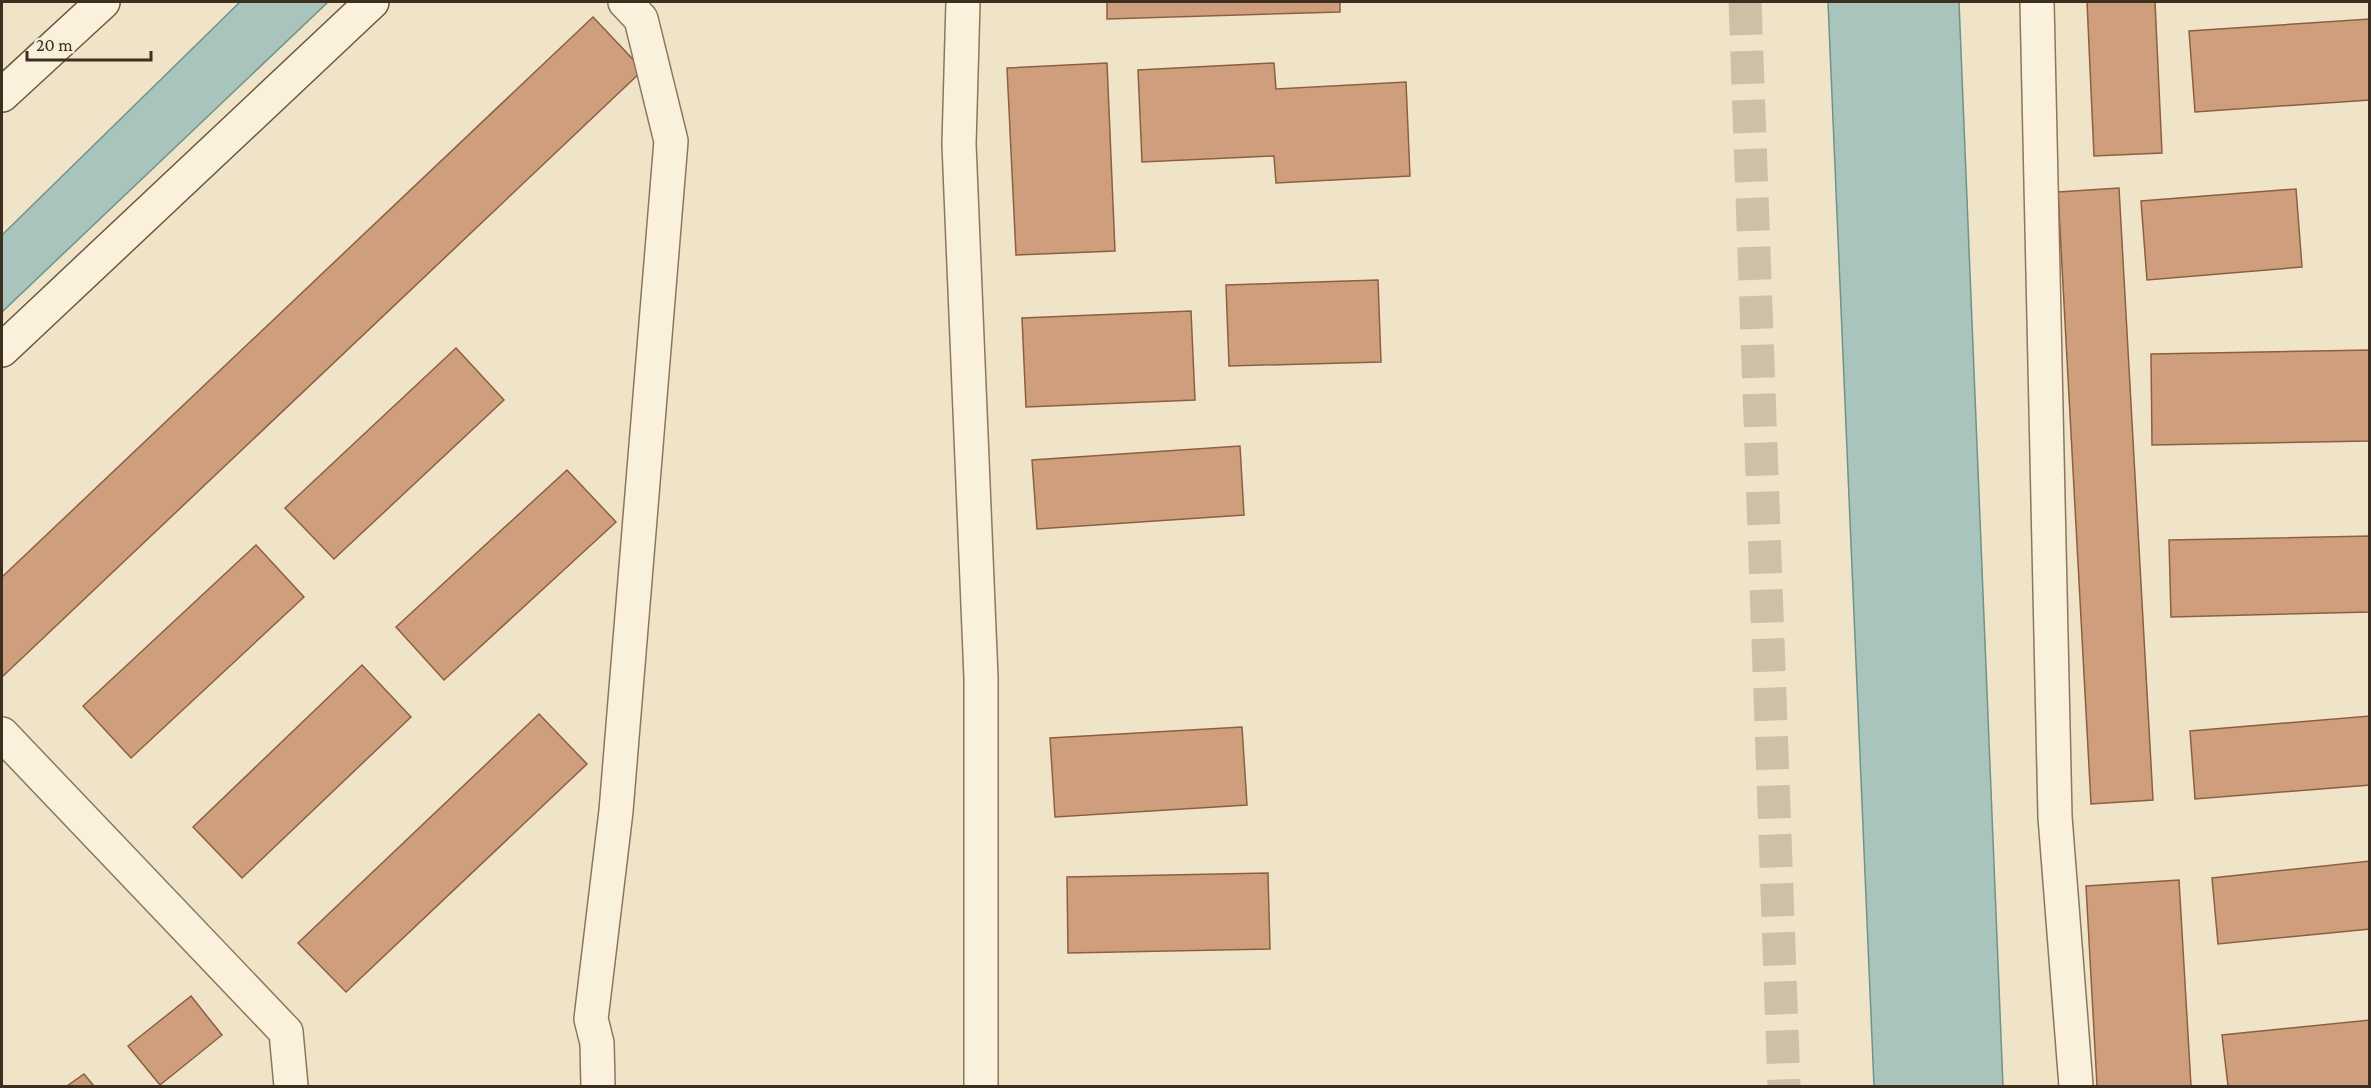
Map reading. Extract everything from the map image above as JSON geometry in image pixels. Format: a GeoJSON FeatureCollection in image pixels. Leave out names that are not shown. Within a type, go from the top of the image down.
{"type":"FeatureCollection","features":[{"type":"Feature","properties":{"kind":"street"},"geometry":{"type":"LineString","coordinates":[[2,95],[103,2]]}},
{"type":"Feature","properties":{"kind":"street"},"geometry":{"type":"LineString","coordinates":[[2,350],[372,2]]}},
{"type":"Feature","properties":{"kind":"street"},"geometry":{"type":"LineString","coordinates":[[598,1086],[597,1043],[591,1019],[616,811],[671,141],[641,19],[625,2]]}},
{"type":"Feature","properties":{"kind":"street"},"geometry":{"type":"LineString","coordinates":[[963,2],[958,144],[981,678],[981,1086]]}},
{"type":"Feature","properties":{"kind":"street"},"geometry":{"type":"LineString","coordinates":[[2037,2],[2055,817],[2076,1086]]}},
{"type":"Feature","properties":{"kind":"street"},"geometry":{"type":"LineString","coordinates":[[2,734],[286,1032],[291,1086]]}},
{"type":"Feature","properties":{"kind":"water"},"geometry":{"type":"Polygon","coordinates":[[[240,2],[328,2],[2,312],[2,235],[240,2]]]}},
{"type":"Feature","properties":{"kind":"water"},"geometry":{"type":"Polygon","coordinates":[[[1828,2],[1959,2],[2003,1086],[1874,1086],[1828,2]]]}},
{"type":"Feature","properties":{"kind":"building"},"geometry":{"type":"Polygon","coordinates":[[[1107,2],[1340,2],[1340,12],[1107,19],[1107,2]]]}},
{"type":"Feature","properties":{"kind":"building"},"geometry":{"type":"Polygon","coordinates":[[[2087,2],[2155,2],[2162,153],[2094,156],[2087,2]]]}},
{"type":"Feature","properties":{"kind":"building"},"geometry":{"type":"Polygon","coordinates":[[[593,17],[643,70],[2,677],[2,577],[593,17]]]}},
{"type":"Feature","properties":{"kind":"building"},"geometry":{"type":"Polygon","coordinates":[[[2370,19],[2370,100],[2195,112],[2189,31],[2370,19]]]}},
{"type":"Feature","properties":{"kind":"building"},"geometry":{"type":"Polygon","coordinates":[[[1107,63],[1115,251],[1016,255],[1007,68],[1107,63]]]}},
{"type":"Feature","properties":{"kind":"building"},"geometry":{"type":"Polygon","coordinates":[[[1274,63],[1276,89],[1406,82],[1410,176],[1276,183],[1274,156],[1142,162],[1138,70],[1274,63]]]}},
{"type":"Feature","properties":{"kind":"building"},"geometry":{"type":"Polygon","coordinates":[[[2119,188],[2153,800],[2091,804],[2058,192],[2119,188]]]}},
{"type":"Feature","properties":{"kind":"building"},"geometry":{"type":"Polygon","coordinates":[[[2296,189],[2302,267],[2147,280],[2141,201],[2296,189]]]}},
{"type":"Feature","properties":{"kind":"building"},"geometry":{"type":"Polygon","coordinates":[[[1378,280],[1381,362],[1229,366],[1226,285],[1378,280]]]}},
{"type":"Feature","properties":{"kind":"building"},"geometry":{"type":"Polygon","coordinates":[[[1191,311],[1195,400],[1026,407],[1022,318],[1191,311]]]}},
{"type":"Feature","properties":{"kind":"building"},"geometry":{"type":"Polygon","coordinates":[[[456,348],[504,400],[334,559],[285,508],[456,348]]]}},
{"type":"Feature","properties":{"kind":"building"},"geometry":{"type":"Polygon","coordinates":[[[2370,350],[2370,441],[2152,445],[2151,354],[2370,350]]]}},
{"type":"Feature","properties":{"kind":"building"},"geometry":{"type":"Polygon","coordinates":[[[1240,446],[1244,515],[1037,529],[1032,460],[1240,446]]]}},
{"type":"Feature","properties":{"kind":"building"},"geometry":{"type":"Polygon","coordinates":[[[567,470],[616,522],[444,680],[396,627],[567,470]]]}},
{"type":"Feature","properties":{"kind":"building"},"geometry":{"type":"Polygon","coordinates":[[[2370,536],[2370,612],[2171,617],[2169,540],[2370,536]]]}},
{"type":"Feature","properties":{"kind":"building"},"geometry":{"type":"Polygon","coordinates":[[[256,545],[304,597],[131,758],[83,706],[256,545]]]}},
{"type":"Feature","properties":{"kind":"building"},"geometry":{"type":"Polygon","coordinates":[[[362,665],[411,717],[242,878],[193,827],[362,665]]]}},
{"type":"Feature","properties":{"kind":"building"},"geometry":{"type":"Polygon","coordinates":[[[539,714],[587,764],[346,992],[298,943],[539,714]]]}},
{"type":"Feature","properties":{"kind":"building"},"geometry":{"type":"Polygon","coordinates":[[[2370,716],[2370,785],[2195,799],[2190,731],[2370,716]]]}},
{"type":"Feature","properties":{"kind":"building"},"geometry":{"type":"Polygon","coordinates":[[[1242,727],[1247,805],[1055,817],[1050,738],[1242,727]]]}},
{"type":"Feature","properties":{"kind":"building"},"geometry":{"type":"Polygon","coordinates":[[[2370,861],[2370,929],[2218,944],[2212,878],[2370,861]]]}},
{"type":"Feature","properties":{"kind":"building"},"geometry":{"type":"Polygon","coordinates":[[[1268,873],[1270,949],[1068,953],[1067,877],[1268,873]]]}},
{"type":"Feature","properties":{"kind":"building"},"geometry":{"type":"Polygon","coordinates":[[[2179,880],[2191,1086],[2097,1086],[2086,886],[2179,880]]]}},
{"type":"Feature","properties":{"kind":"building"},"geometry":{"type":"Polygon","coordinates":[[[191,996],[222,1035],[160,1085],[128,1046],[191,996]]]}},
{"type":"Feature","properties":{"kind":"building"},"geometry":{"type":"Polygon","coordinates":[[[2370,1020],[2370,1086],[2228,1086],[2222,1035],[2370,1020]]]}},
{"type":"Feature","properties":{"kind":"building"},"geometry":{"type":"Polygon","coordinates":[[[84,1074],[94,1086],[67,1086],[84,1074]]]}},
{"type":"Feature","properties":{"kind":"tunnel"},"geometry":{"type":"LineString","coordinates":[[1745,2],[1784,1086]]}}]}
